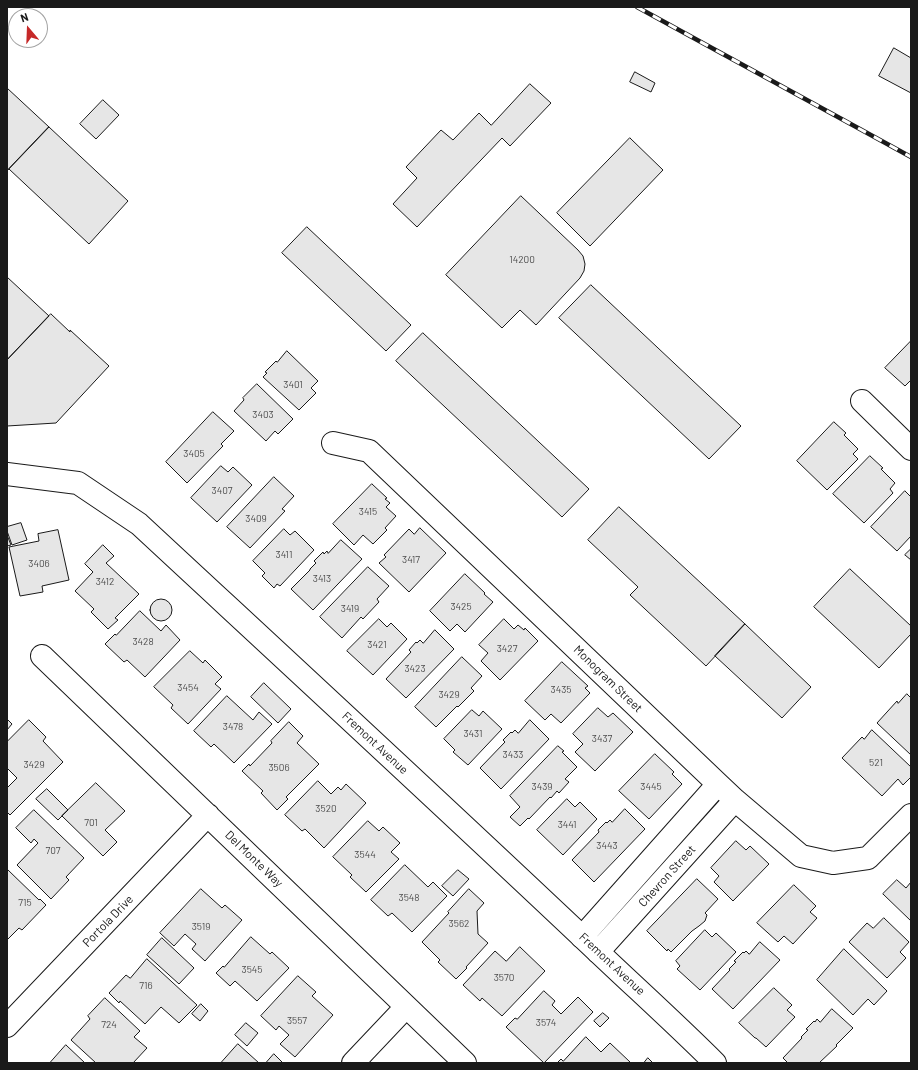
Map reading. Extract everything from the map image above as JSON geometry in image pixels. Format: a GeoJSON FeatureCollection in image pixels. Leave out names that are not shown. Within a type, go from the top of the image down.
{"type":"FeatureCollection","features":[{"type":"Feature","properties":{"kind":"street"},"geometry":{"type":"LineString","coordinates":[[862,401],[911,449]]}},
{"type":"Feature","properties":{"kind":"street","name":"Monogram Street"},"geometry":{"type":"LineString","coordinates":[[333,443],[369,451],[735,800],[801,856],[833,863],[868,858],[911,815]]}},
{"type":"Feature","properties":{"kind":"street","name":"Fremont Avenue"},"geometry":{"type":"LineString","coordinates":[[7,474],[78,483],[139,524],[482,842],[678,1026],[715,1063]]}},
{"type":"Feature","properties":{"kind":"street","name":"Del Monte Way"},"geometry":{"type":"LineString","coordinates":[[42,656],[465,1063]]}},
{"type":"Feature","properties":{"kind":"street","name":"Chevron Street"},"geometry":{"type":"LineString","coordinates":[[582,937],[718,784]]}},
{"type":"Feature","properties":{"kind":"street","name":"Chevron Street"},"geometry":{"type":"LineString","coordinates":[[598,952],[735,800]]}},
{"type":"Feature","properties":{"kind":"street","name":"Portola Drive"},"geometry":{"type":"LineString","coordinates":[[10,1018],[208,815]]}},
{"type":"Feature","properties":{"kind":"street"},"geometry":{"type":"LineString","coordinates":[[353,1063],[406,1007]]}},
{"type":"Feature","properties":{"kind":"building"},"geometry":{"type":"Polygon","coordinates":[[[894,48],[911,58],[911,93],[879,76],[894,48]]]}},
{"type":"Feature","properties":{"kind":"building"},"geometry":{"type":"Polygon","coordinates":[[[635,72],[655,83],[651,92],[630,82],[635,72]]]}},
{"type":"Feature","properties":{"kind":"building"},"geometry":{"type":"Polygon","coordinates":[[[530,84],[551,103],[510,146],[502,138],[417,227],[393,204],[417,178],[406,167],[441,130],[453,140],[479,113],[491,125],[530,84]]]}},
{"type":"Feature","properties":{"kind":"building"},"geometry":{"type":"Polygon","coordinates":[[[7,88],[49,127],[7,171],[7,88]]]}},
{"type":"Feature","properties":{"kind":"building"},"geometry":{"type":"Polygon","coordinates":[[[103,100],[119,115],[96,139],[80,124],[103,100]]]}},
{"type":"Feature","properties":{"kind":"building"},"geometry":{"type":"Polygon","coordinates":[[[49,127],[128,201],[89,244],[9,169],[49,127]]]}},
{"type":"Feature","properties":{"kind":"building"},"geometry":{"type":"Polygon","coordinates":[[[630,138],[663,170],[590,246],[557,213],[630,138]]]}},
{"type":"Feature","properties":{"kind":"building"},"geometry":{"type":"Polygon","coordinates":[[[521,196],[578,250],[583,256],[585,264],[584,271],[580,278],[536,325],[520,310],[502,328],[446,275],[521,196]]]}},
{"type":"Feature","properties":{"kind":"building"},"geometry":{"type":"Polygon","coordinates":[[[307,227],[411,325],[386,351],[282,253],[307,227]]]}},
{"type":"Feature","properties":{"kind":"building"},"geometry":{"type":"Polygon","coordinates":[[[7,277],[49,316],[7,360],[7,277]]]}},
{"type":"Feature","properties":{"kind":"building"},"geometry":{"type":"Polygon","coordinates":[[[591,285],[741,426],[709,459],[559,318],[591,285]]]}},
{"type":"Feature","properties":{"kind":"building"},"geometry":{"type":"Polygon","coordinates":[[[51,314],[109,366],[56,423],[7,426],[7,360],[51,314]]]}},
{"type":"Feature","properties":{"kind":"building"},"geometry":{"type":"Polygon","coordinates":[[[423,333],[589,489],[562,517],[396,361],[423,333]]]}},
{"type":"Feature","properties":{"kind":"building"},"geometry":{"type":"Polygon","coordinates":[[[911,341],[911,380],[905,386],[885,368],[911,341]]]}},
{"type":"Feature","properties":{"kind":"building"},"geometry":{"type":"Polygon","coordinates":[[[287,351],[318,381],[311,388],[316,393],[299,410],[263,377],[267,373],[265,372],[287,351]]]}},
{"type":"Feature","properties":{"kind":"building"},"geometry":{"type":"Polygon","coordinates":[[[257,384],[293,419],[278,434],[275,431],[266,441],[234,411],[244,400],[243,398],[257,384]]]}},
{"type":"Feature","properties":{"kind":"building"},"geometry":{"type":"Polygon","coordinates":[[[213,412],[234,431],[221,444],[223,446],[187,483],[166,462],[213,412]]]}},
{"type":"Feature","properties":{"kind":"building"},"geometry":{"type":"Polygon","coordinates":[[[834,422],[846,433],[844,435],[858,449],[853,454],[858,459],[827,490],[797,461],[834,422]]]}},
{"type":"Feature","properties":{"kind":"building"},"geometry":{"type":"Polygon","coordinates":[[[870,456],[883,468],[881,469],[895,483],[890,489],[893,493],[864,523],[833,494],[870,456]]]}},
{"type":"Feature","properties":{"kind":"building"},"geometry":{"type":"Polygon","coordinates":[[[221,466],[228,472],[233,467],[252,485],[217,522],[191,498],[221,466]]]}},
{"type":"Feature","properties":{"kind":"building"},"geometry":{"type":"Polygon","coordinates":[[[274,477],[294,496],[282,509],[285,511],[250,548],[227,527],[274,477]]]}},
{"type":"Feature","properties":{"kind":"building"},"geometry":{"type":"Polygon","coordinates":[[[372,484],[387,498],[385,499],[390,503],[386,507],[396,516],[385,528],[387,530],[373,544],[363,535],[354,545],[333,524],[372,484]]]}},
{"type":"Feature","properties":{"kind":"building"},"geometry":{"type":"Polygon","coordinates":[[[905,491],[911,497],[911,536],[897,551],[871,527],[905,491]]]}},
{"type":"Feature","properties":{"kind":"building"},"geometry":{"type":"Polygon","coordinates":[[[619,507],[745,624],[706,666],[630,595],[638,587],[588,540],[619,507]]]}},
{"type":"Feature","properties":{"kind":"building"},"geometry":{"type":"Polygon","coordinates":[[[21,523],[27,540],[12,545],[7,527],[21,523]]]}},
{"type":"Feature","properties":{"kind":"building"},"geometry":{"type":"Polygon","coordinates":[[[420,528],[446,553],[409,592],[379,563],[386,557],[384,555],[409,529],[414,534],[420,528]]]}},
{"type":"Feature","properties":{"kind":"building"},"geometry":{"type":"Polygon","coordinates":[[[284,529],[290,535],[295,531],[314,550],[280,586],[277,584],[274,588],[262,576],[265,573],[253,561],[284,529]]]}},
{"type":"Feature","properties":{"kind":"building"},"geometry":{"type":"Polygon","coordinates":[[[58,530],[69,580],[42,586],[43,592],[20,596],[9,547],[39,541],[38,534],[58,530]]]}},
{"type":"Feature","properties":{"kind":"building"},"geometry":{"type":"Polygon","coordinates":[[[7,535],[11,545],[7,546],[7,535]]]}},
{"type":"Feature","properties":{"kind":"building"},"geometry":{"type":"Polygon","coordinates":[[[341,540],[362,559],[313,610],[291,589],[310,570],[316,563],[314,561],[323,552],[324,554],[327,551],[328,553],[341,540]]]}},
{"type":"Feature","properties":{"kind":"building"},"geometry":{"type":"Polygon","coordinates":[[[103,545],[114,556],[106,563],[139,594],[115,618],[118,620],[108,629],[91,612],[94,609],[75,591],[93,572],[85,564],[103,545]]]}},
{"type":"Feature","properties":{"kind":"building"},"geometry":{"type":"Polygon","coordinates":[[[911,549],[911,560],[905,555],[911,549]]]}},
{"type":"Feature","properties":{"kind":"building"},"geometry":{"type":"Polygon","coordinates":[[[368,567],[389,586],[377,599],[379,602],[363,619],[361,617],[342,638],[320,617],[368,567]]]}},
{"type":"Feature","properties":{"kind":"building"},"geometry":{"type":"Polygon","coordinates":[[[850,569],[911,626],[911,634],[879,668],[814,607],[850,569]]]}},
{"type":"Feature","properties":{"kind":"building"},"geometry":{"type":"Polygon","coordinates":[[[465,574],[493,602],[465,632],[457,624],[450,631],[430,611],[465,574]]]}},
{"type":"Feature","properties":{"kind":"building"},"geometry":{"type":"Polygon","coordinates":[[[161,599],[169,602],[172,610],[169,618],[161,621],[153,618],[150,610],[153,602],[161,599]]]}},
{"type":"Feature","properties":{"kind":"building"},"geometry":{"type":"Polygon","coordinates":[[[140,611],[161,631],[166,625],[180,640],[145,677],[127,660],[124,662],[105,644],[140,611]]]}},
{"type":"Feature","properties":{"kind":"building"},"geometry":{"type":"Polygon","coordinates":[[[379,619],[387,627],[391,623],[407,639],[373,675],[347,651],[379,619]]]}},
{"type":"Feature","properties":{"kind":"building"},"geometry":{"type":"Polygon","coordinates":[[[504,619],[514,629],[518,625],[524,630],[525,628],[538,641],[500,680],[481,661],[488,653],[479,645],[504,619]]]}},
{"type":"Feature","properties":{"kind":"building"},"geometry":{"type":"Polygon","coordinates":[[[745,624],[811,687],[782,718],[715,656],[745,624]]]}},
{"type":"Feature","properties":{"kind":"building"},"geometry":{"type":"Polygon","coordinates":[[[435,630],[454,649],[406,698],[386,679],[411,652],[409,650],[416,642],[417,643],[420,640],[423,643],[435,630]]]}},
{"type":"Feature","properties":{"kind":"building"},"geometry":{"type":"Polygon","coordinates":[[[190,651],[203,663],[205,660],[222,677],[215,684],[221,689],[188,724],[171,708],[173,705],[154,687],[190,651]]]}},
{"type":"Feature","properties":{"kind":"building"},"geometry":{"type":"Polygon","coordinates":[[[462,657],[482,676],[471,688],[474,691],[436,727],[415,707],[462,657]]]}},
{"type":"Feature","properties":{"kind":"building"},"geometry":{"type":"Polygon","coordinates":[[[562,662],[588,686],[585,688],[590,693],[561,723],[551,714],[545,720],[525,701],[562,662]]]}},
{"type":"Feature","properties":{"kind":"building"},"geometry":{"type":"Polygon","coordinates":[[[264,683],[291,709],[278,723],[251,697],[264,683]]]}},
{"type":"Feature","properties":{"kind":"building"},"geometry":{"type":"Polygon","coordinates":[[[907,694],[911,698],[911,755],[877,723],[897,701],[898,703],[907,694]]]}},
{"type":"Feature","properties":{"kind":"building"},"geometry":{"type":"Polygon","coordinates":[[[227,696],[253,720],[259,712],[272,724],[234,763],[214,744],[211,747],[194,731],[227,696]]]}},
{"type":"Feature","properties":{"kind":"building"},"geometry":{"type":"Polygon","coordinates":[[[598,708],[608,717],[613,713],[633,732],[595,771],[575,752],[583,744],[573,734],[598,708]]]}},
{"type":"Feature","properties":{"kind":"building"},"geometry":{"type":"Polygon","coordinates":[[[472,710],[479,716],[483,711],[502,729],[468,765],[453,752],[455,750],[444,739],[472,710]]]}},
{"type":"Feature","properties":{"kind":"building"},"geometry":{"type":"Polygon","coordinates":[[[7,719],[12,724],[7,730],[7,719]]]}},
{"type":"Feature","properties":{"kind":"building"},"geometry":{"type":"Polygon","coordinates":[[[29,720],[46,737],[43,741],[63,762],[10,815],[7,812],[7,788],[17,778],[7,768],[7,742],[29,720]]]}},
{"type":"Feature","properties":{"kind":"building"},"geometry":{"type":"Polygon","coordinates":[[[530,720],[549,739],[501,789],[480,768],[505,742],[503,740],[511,732],[512,733],[515,730],[518,733],[530,720]]]}},
{"type":"Feature","properties":{"kind":"building"},"geometry":{"type":"Polygon","coordinates":[[[289,722],[303,736],[297,743],[319,764],[286,797],[288,799],[277,810],[261,793],[263,791],[242,771],[249,764],[250,766],[272,743],[271,741],[289,722]]]}},
{"type":"Feature","properties":{"kind":"building"},"geometry":{"type":"Polygon","coordinates":[[[872,730],[911,767],[911,777],[903,785],[898,779],[882,796],[842,758],[862,737],[864,739],[872,730]]]}},
{"type":"Feature","properties":{"kind":"building"},"geometry":{"type":"Polygon","coordinates":[[[558,746],[577,767],[565,779],[569,782],[559,793],[557,791],[520,826],[510,817],[520,807],[510,796],[558,746]]]}},
{"type":"Feature","properties":{"kind":"building"},"geometry":{"type":"Polygon","coordinates":[[[655,754],[674,772],[672,774],[682,784],[649,819],[619,791],[655,754]]]}},
{"type":"Feature","properties":{"kind":"building"},"geometry":{"type":"Polygon","coordinates":[[[318,781],[331,794],[338,787],[341,790],[346,784],[366,803],[324,848],[305,829],[302,831],[285,815],[318,781]]]}},
{"type":"Feature","properties":{"kind":"building"},"geometry":{"type":"Polygon","coordinates":[[[96,783],[125,811],[105,830],[117,842],[103,856],[62,816],[96,783]]]}},
{"type":"Feature","properties":{"kind":"building"},"geometry":{"type":"Polygon","coordinates":[[[47,789],[68,810],[58,820],[36,799],[47,789]]]}},
{"type":"Feature","properties":{"kind":"building"},"geometry":{"type":"Polygon","coordinates":[[[567,799],[575,807],[580,802],[597,819],[563,855],[537,830],[567,799]]]}},
{"type":"Feature","properties":{"kind":"building"},"geometry":{"type":"Polygon","coordinates":[[[625,809],[645,829],[594,882],[572,860],[599,832],[598,830],[606,822],[607,823],[610,820],[612,822],[625,809]]]}},
{"type":"Feature","properties":{"kind":"building"},"geometry":{"type":"Polygon","coordinates":[[[34,810],[84,858],[66,877],[69,880],[51,899],[17,865],[38,843],[34,839],[31,843],[16,828],[34,810]]]}},
{"type":"Feature","properties":{"kind":"building"},"geometry":{"type":"Polygon","coordinates":[[[368,821],[379,831],[383,827],[400,843],[391,852],[399,859],[366,892],[350,877],[352,875],[333,857],[368,821]]]}},
{"type":"Feature","properties":{"kind":"building"},"geometry":{"type":"Polygon","coordinates":[[[736,841],[746,850],[750,846],[769,864],[733,901],[714,882],[719,876],[711,868],[736,841]]]}},
{"type":"Feature","properties":{"kind":"building"},"geometry":{"type":"Polygon","coordinates":[[[405,865],[428,887],[433,882],[447,896],[412,932],[392,913],[388,916],[371,900],[405,865]]]}},
{"type":"Feature","properties":{"kind":"building"},"geometry":{"type":"Polygon","coordinates":[[[7,869],[46,905],[22,930],[19,928],[8,939],[7,939],[7,869]]]}},
{"type":"Feature","properties":{"kind":"building"},"geometry":{"type":"Polygon","coordinates":[[[458,870],[469,879],[453,896],[442,886],[458,870]]]}},
{"type":"Feature","properties":{"kind":"building"},"geometry":{"type":"Polygon","coordinates":[[[697,879],[718,899],[705,913],[707,915],[705,921],[692,931],[671,952],[668,949],[667,951],[647,931],[697,879]]]}},
{"type":"Feature","properties":{"kind":"building"},"geometry":{"type":"Polygon","coordinates":[[[897,880],[906,888],[911,882],[911,921],[883,894],[897,880]]]}},
{"type":"Feature","properties":{"kind":"building"},"geometry":{"type":"Polygon","coordinates":[[[794,885],[816,906],[810,912],[817,918],[793,944],[784,936],[778,942],[757,923],[794,885]]]}},
{"type":"Feature","properties":{"kind":"building"},"geometry":{"type":"Polygon","coordinates":[[[201,889],[222,908],[225,905],[242,920],[205,961],[192,949],[196,944],[185,934],[174,946],[160,933],[201,889]]]}},
{"type":"Feature","properties":{"kind":"building"},"geometry":{"type":"Polygon","coordinates":[[[469,889],[484,903],[477,911],[478,934],[488,943],[456,979],[438,962],[440,960],[422,942],[469,889]]]}},
{"type":"Feature","properties":{"kind":"building"},"geometry":{"type":"Polygon","coordinates":[[[884,918],[909,942],[900,952],[906,958],[887,978],[849,942],[867,923],[873,928],[884,918]]]}},
{"type":"Feature","properties":{"kind":"building"},"geometry":{"type":"Polygon","coordinates":[[[705,930],[712,937],[716,933],[736,952],[700,990],[677,969],[680,966],[676,961],[705,930]]]}},
{"type":"Feature","properties":{"kind":"building"},"geometry":{"type":"Polygon","coordinates":[[[251,937],[270,954],[272,952],[289,968],[257,1001],[235,981],[230,986],[216,973],[223,966],[224,967],[251,937]]]}},
{"type":"Feature","properties":{"kind":"building"},"geometry":{"type":"Polygon","coordinates":[[[162,938],[194,968],[179,984],[147,955],[162,938]]]}},
{"type":"Feature","properties":{"kind":"building"},"geometry":{"type":"Polygon","coordinates":[[[760,942],[780,960],[733,1009],[712,989],[730,970],[729,969],[736,962],[734,961],[743,952],[744,953],[746,951],[749,954],[760,942]]]}},
{"type":"Feature","properties":{"kind":"building"},"geometry":{"type":"Polygon","coordinates":[[[520,947],[545,971],[502,1016],[482,998],[480,1001],[463,985],[495,951],[506,961],[520,947]]]}},
{"type":"Feature","properties":{"kind":"building"},"geometry":{"type":"Polygon","coordinates":[[[844,949],[887,991],[874,1005],[868,999],[853,1015],[817,980],[844,949]]]}},
{"type":"Feature","properties":{"kind":"building"},"geometry":{"type":"Polygon","coordinates":[[[147,959],[197,1005],[179,1023],[161,1007],[145,1024],[109,993],[126,975],[130,978],[147,959]]]}},
{"type":"Feature","properties":{"kind":"building"},"geometry":{"type":"Polygon","coordinates":[[[298,976],[316,992],[312,996],[333,1015],[295,1057],[280,1044],[289,1035],[279,1026],[276,1030],[261,1016],[298,976]]]}},
{"type":"Feature","properties":{"kind":"building"},"geometry":{"type":"Polygon","coordinates":[[[774,988],[792,1005],[787,1010],[795,1017],[766,1047],[739,1023],[774,988]]]}},
{"type":"Feature","properties":{"kind":"building"},"geometry":{"type":"Polygon","coordinates":[[[544,991],[555,1001],[552,1005],[561,1014],[578,997],[593,1012],[544,1063],[506,1027],[515,1018],[517,1019],[544,991]]]}},
{"type":"Feature","properties":{"kind":"building"},"geometry":{"type":"Polygon","coordinates":[[[105,998],[140,1031],[134,1037],[147,1048],[133,1063],[96,1063],[71,1040],[90,1019],[88,1016],[105,998]]]}},
{"type":"Feature","properties":{"kind":"building"},"geometry":{"type":"Polygon","coordinates":[[[201,1004],[208,1011],[200,1021],[192,1014],[201,1004]]]}},
{"type":"Feature","properties":{"kind":"building"},"geometry":{"type":"Polygon","coordinates":[[[832,1009],[853,1028],[819,1063],[788,1063],[783,1058],[802,1038],[801,1037],[808,1030],[806,1029],[817,1019],[820,1022],[832,1009]]]}},
{"type":"Feature","properties":{"kind":"building"},"geometry":{"type":"Polygon","coordinates":[[[603,1013],[609,1018],[600,1027],[594,1021],[603,1013]]]}},
{"type":"Feature","properties":{"kind":"building"},"geometry":{"type":"Polygon","coordinates":[[[246,1023],[258,1033],[247,1046],[235,1035],[246,1023]]]}},
{"type":"Feature","properties":{"kind":"building"},"geometry":{"type":"Polygon","coordinates":[[[586,1037],[601,1052],[610,1043],[630,1062],[557,1063],[561,1059],[563,1061],[586,1037]]]}},
{"type":"Feature","properties":{"kind":"building"},"geometry":{"type":"Polygon","coordinates":[[[238,1044],[259,1063],[221,1063],[238,1044]]]}},
{"type":"Feature","properties":{"kind":"building"},"geometry":{"type":"Polygon","coordinates":[[[66,1045],[85,1063],[50,1063],[66,1045]]]}},
{"type":"Feature","properties":{"kind":"building"},"geometry":{"type":"Polygon","coordinates":[[[274,1054],[282,1062],[266,1063],[274,1054]]]}},
{"type":"Feature","properties":{"kind":"building"},"geometry":{"type":"Polygon","coordinates":[[[648,1058],[653,1063],[644,1063],[648,1058]]]}},
{"type":"Feature","properties":{"kind":"railway"},"geometry":{"type":"LineString","coordinates":[[637,7],[911,157]]}}]}
